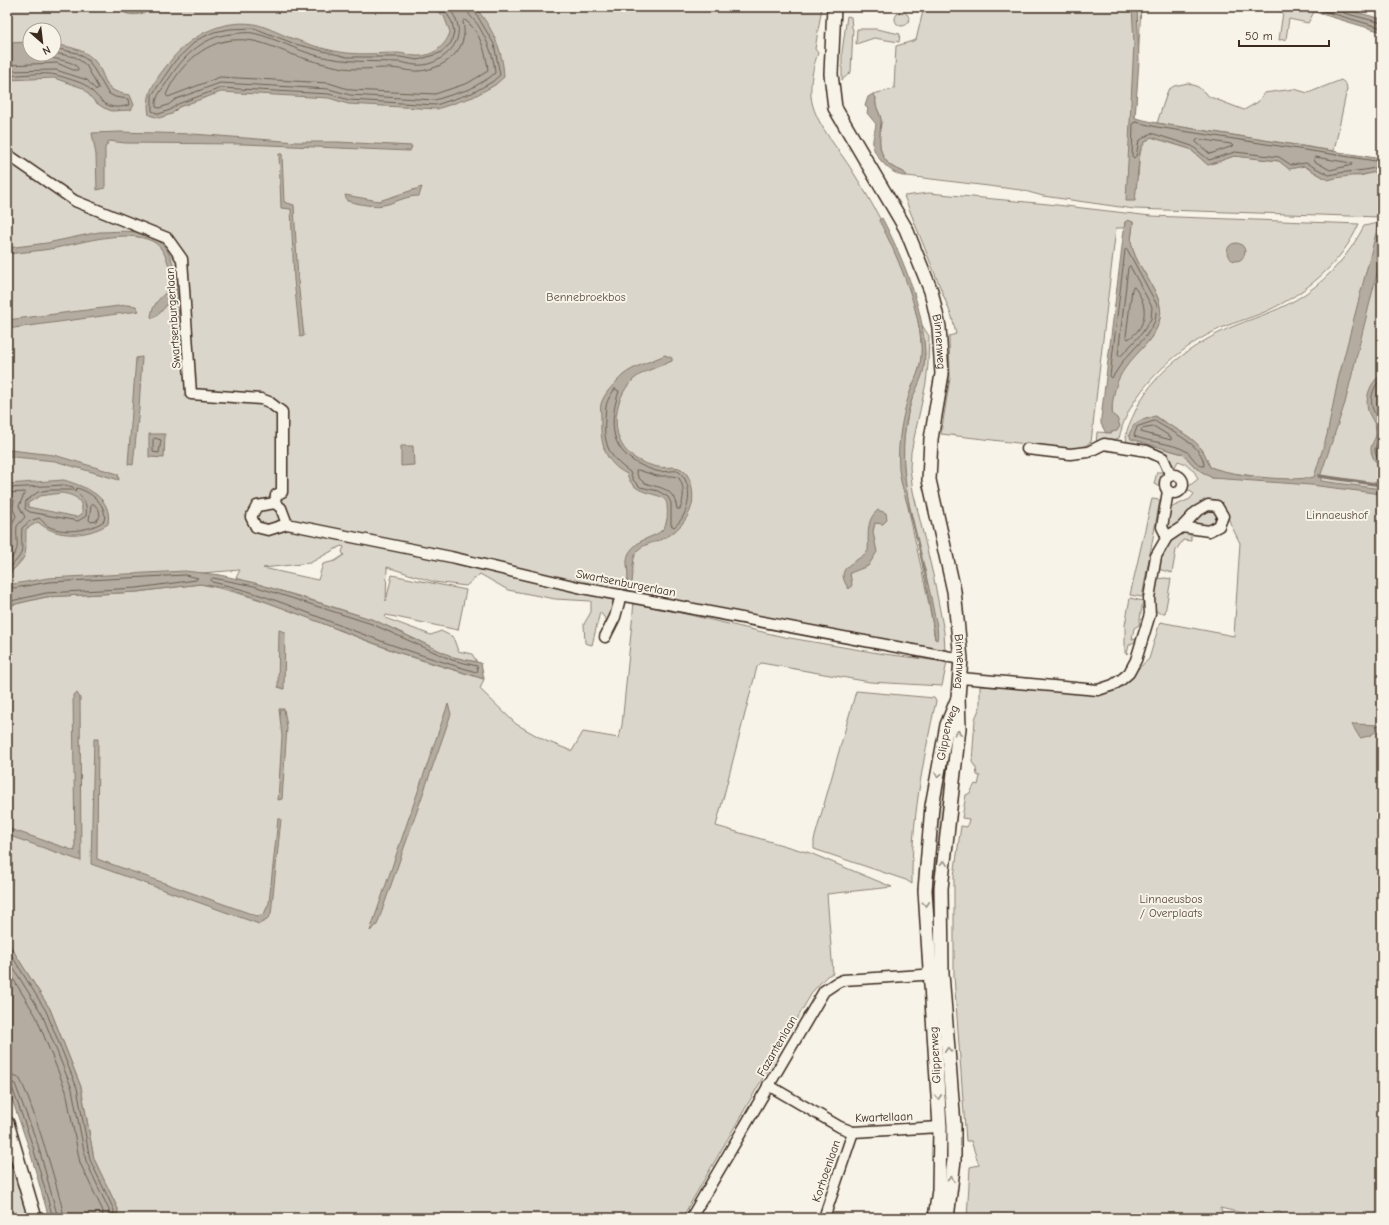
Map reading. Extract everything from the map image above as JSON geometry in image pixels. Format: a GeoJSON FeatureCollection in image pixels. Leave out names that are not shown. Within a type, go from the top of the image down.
{"type":"FeatureCollection","features":[{"type":"Feature","properties":{"kind":"street","name":"Binnenweg"},"geometry":{"type":"LineString","coordinates":[[834,7],[831,74],[835,108],[906,229],[931,291],[939,327],[942,374],[931,439],[929,480],[954,591],[961,659],[961,678],[958,697]]}},
{"type":"Feature","properties":{"kind":"street","name":"Swartsenburgerlaan"},"geometry":{"type":"LineString","coordinates":[[7,154],[74,201],[167,238],[182,259],[192,394],[261,399],[269,402],[282,412],[282,492],[276,495],[275,503],[257,506],[251,517],[256,527],[268,530],[287,524],[451,557],[582,588],[961,659]]}},
{"type":"Feature","properties":{"kind":"street"},"geometry":{"type":"LineString","coordinates":[[1027,449],[1070,454],[1088,452],[1104,444],[1121,446],[1146,451],[1163,458],[1166,461],[1171,476]]}},
{"type":"Feature","properties":{"kind":"street"},"geometry":{"type":"LineString","coordinates":[[1168,491],[1178,492],[1183,486],[1183,482],[1178,476],[1171,476],[1166,481],[1168,491],[1162,527],[1168,537]]}},
{"type":"Feature","properties":{"kind":"street"},"geometry":{"type":"LineString","coordinates":[[275,503],[281,508],[287,524]]}},
{"type":"Feature","properties":{"kind":"street"},"geometry":{"type":"LineString","coordinates":[[961,678],[1098,690],[1113,685],[1122,679],[1129,673],[1139,653],[1150,614],[1149,598],[1156,556],[1168,537],[1182,527]]}},
{"type":"Feature","properties":{"kind":"street"},"geometry":{"type":"LineString","coordinates":[[605,637],[615,617],[621,595]]}},
{"type":"Feature","properties":{"kind":"street","name":"Glipperweg"},"geometry":{"type":"LineString","coordinates":[[934,1218],[939,1190],[940,1160],[936,974],[941,888],[959,728],[958,697]]}},
{"type":"Feature","properties":{"kind":"street","name":"Glipperweg"},"geometry":{"type":"LineString","coordinates":[[948,1218],[954,1160],[954,1125],[925,890],[932,806],[947,725],[958,697]]}},
{"type":"Feature","properties":{"kind":"street","name":"Fazantenlaan"},"geometry":{"type":"LineString","coordinates":[[691,1218],[820,998],[830,986],[843,980],[936,974]]}},
{"type":"Feature","properties":{"kind":"street","name":"Kwartellaan"},"geometry":{"type":"LineString","coordinates":[[768,1086],[840,1127],[853,1132],[940,1127]]}},
{"type":"Feature","properties":{"kind":"street"},"geometry":{"type":"LineString","coordinates":[[7,1123],[35,1218]]}},
{"type":"Feature","properties":{"kind":"street"},"geometry":{"type":"LineString","coordinates":[[940,1127],[954,1125]]}},
{"type":"Feature","properties":{"kind":"street","name":"Korhoenlaan"},"geometry":{"type":"LineString","coordinates":[[824,1218],[853,1132]]}},
{"type":"Feature","properties":{"kind":"street"},"geometry":{"type":"LineString","coordinates":[[940,1160],[954,1160]]}},
{"type":"Feature","properties":{"kind":"green space","name":"Bennebroekbos"},"geometry":{"type":"Polygon","coordinates":[[[7,7],[822,7],[815,49],[818,53],[811,80],[811,96],[813,106],[822,126],[848,163],[874,207],[886,231],[910,290],[920,330],[920,365],[903,421],[900,453],[911,523],[927,593],[935,639],[926,574],[906,491],[903,458],[904,435],[908,413],[925,354],[920,322],[929,336],[926,383],[911,452],[910,468],[913,491],[934,579],[944,632],[945,650],[939,651],[615,597],[610,625],[600,612],[592,645],[585,643],[584,624],[591,612],[591,601],[555,599],[508,590],[480,574],[466,586],[434,582],[387,567],[386,601],[392,575],[466,590],[458,630],[386,615],[385,618],[431,635],[441,631],[453,637],[458,651],[472,654],[477,662],[453,657],[374,620],[236,578],[240,570],[7,588],[7,7]],[[341,546],[310,563],[263,568],[318,580],[323,564],[335,561],[344,555],[342,552],[344,547],[341,546]]]}},
{"type":"Feature","properties":{"kind":"green space"},"geometry":{"type":"Polygon","coordinates":[[[924,7],[1141,7],[1135,117],[1138,176],[1141,150],[1143,145],[1151,137],[1190,149],[1208,165],[1234,156],[1279,161],[1289,169],[1304,166],[1328,180],[1343,175],[1360,176],[1375,172],[1382,173],[1382,216],[1134,209],[1043,196],[1021,190],[907,176],[890,165],[883,155],[880,144],[881,118],[876,104],[876,98],[873,94],[894,89],[896,46],[916,40],[924,7]]]}},
{"type":"Feature","properties":{"kind":"green space"},"geometry":{"type":"Polygon","coordinates":[[[1262,7],[1298,7],[1314,12],[1308,23],[1289,19],[1286,39],[1279,40],[1283,12],[1262,7]]]}},
{"type":"Feature","properties":{"kind":"green space"},"geometry":{"type":"Polygon","coordinates":[[[899,12],[905,12],[909,16],[909,22],[905,26],[899,26],[895,22],[895,16],[899,12]]]}},
{"type":"Feature","properties":{"kind":"green space"},"geometry":{"type":"Polygon","coordinates":[[[847,16],[851,17],[853,29],[851,72],[842,80],[842,52],[847,16]]]}},
{"type":"Feature","properties":{"kind":"green space"},"geometry":{"type":"Polygon","coordinates":[[[857,29],[876,29],[900,34],[899,42],[874,38],[856,44],[857,29]]]}},
{"type":"Feature","properties":{"kind":"green space"},"geometry":{"type":"Polygon","coordinates":[[[1341,80],[1346,84],[1347,89],[1334,151],[1157,123],[1168,90],[1174,86],[1188,83],[1198,87],[1210,97],[1244,110],[1258,102],[1264,93],[1294,89],[1308,93],[1341,80]]]}},
{"type":"Feature","properties":{"kind":"green space"},"geometry":{"type":"Polygon","coordinates":[[[929,193],[1048,204],[1151,216],[1359,224],[1343,252],[1321,276],[1309,286],[1267,311],[1226,326],[1200,339],[1163,367],[1142,390],[1124,421],[1119,438],[1096,445],[1097,432],[1112,433],[1112,401],[1116,382],[1126,366],[1151,338],[1156,330],[1161,312],[1156,293],[1135,255],[1131,243],[1133,222],[1125,222],[1124,228],[1116,228],[1091,442],[1078,450],[941,434],[950,378],[949,336],[956,334],[952,317],[904,196],[929,193]]]}},
{"type":"Feature","properties":{"kind":"green space","name":"Linnaeusbos / Overplaats"},"geometry":{"type":"Polygon","coordinates":[[[1378,223],[1376,232],[1382,241],[1382,1218],[1321,1218],[1312,1211],[1305,1218],[1285,1218],[1280,1212],[1251,1215],[1220,1208],[1222,1211],[1215,1218],[967,1218],[970,1167],[979,1165],[971,1141],[966,1141],[954,976],[954,876],[961,826],[967,827],[969,819],[962,818],[966,795],[970,793],[975,784],[978,785],[980,776],[977,775],[976,768],[972,762],[975,719],[980,707],[980,686],[1087,693],[1112,692],[1149,659],[1160,622],[1234,636],[1240,543],[1225,510],[1216,501],[1207,500],[1163,535],[1170,508],[1190,499],[1194,494],[1187,489],[1198,479],[1195,472],[1185,464],[1178,461],[1175,467],[1164,454],[1127,442],[1126,435],[1128,428],[1142,399],[1151,385],[1175,361],[1204,341],[1219,333],[1279,309],[1305,294],[1323,280],[1346,255],[1364,226],[1378,223]],[[1156,416],[1139,421],[1165,449],[1183,454],[1196,468],[1212,478],[1254,476],[1224,472],[1210,467],[1203,451],[1195,442],[1156,416]]]}},
{"type":"Feature","properties":{"kind":"green space"},"geometry":{"type":"Polygon","coordinates":[[[1157,472],[1163,472],[1160,487],[1154,484],[1157,472]]]}},
{"type":"Feature","properties":{"kind":"green space"},"geometry":{"type":"Polygon","coordinates":[[[1152,499],[1160,500],[1142,597],[1130,595],[1152,499]]]}},
{"type":"Feature","properties":{"kind":"green space"},"geometry":{"type":"Polygon","coordinates":[[[1213,509],[1218,517],[1212,528],[1186,526],[1205,510],[1213,509]]]}},
{"type":"Feature","properties":{"kind":"green space"},"geometry":{"type":"Polygon","coordinates":[[[1178,532],[1191,533],[1191,541],[1183,540],[1176,550],[1172,573],[1158,569],[1161,552],[1178,532]]]}},
{"type":"Feature","properties":{"kind":"green space"},"geometry":{"type":"Polygon","coordinates":[[[1157,579],[1171,579],[1165,613],[1159,613],[1154,609],[1153,598],[1157,579]]]}},
{"type":"Feature","properties":{"kind":"green space"},"geometry":{"type":"Polygon","coordinates":[[[200,584],[251,597],[275,605],[397,652],[484,679],[480,689],[516,724],[546,741],[572,751],[583,732],[619,738],[622,725],[634,602],[784,637],[884,654],[947,662],[942,686],[870,682],[761,663],[757,667],[716,826],[810,853],[892,887],[827,894],[833,973],[827,976],[813,991],[682,1218],[117,1218],[118,1209],[94,1159],[81,1087],[50,1009],[7,941],[7,606],[46,597],[137,592],[200,584]]]}},
{"type":"Feature","properties":{"kind":"green space"},"geometry":{"type":"Polygon","coordinates":[[[1130,598],[1143,601],[1139,625],[1134,628],[1132,639],[1138,640],[1129,645],[1127,654],[1125,653],[1125,625],[1130,598]]]}},
{"type":"Feature","properties":{"kind":"green space"},"geometry":{"type":"Polygon","coordinates":[[[856,691],[934,698],[936,701],[919,792],[912,861],[912,884],[906,880],[814,849],[814,840],[856,691]]]}},
{"type":"Feature","properties":{"kind":"green space"},"geometry":{"type":"Polygon","coordinates":[[[951,722],[956,722],[938,879],[929,881],[931,844],[951,722]]]}},
{"type":"Feature","properties":{"kind":"green space"},"geometry":{"type":"Polygon","coordinates":[[[7,1133],[32,1218],[7,1218],[7,1133]]]}},
{"type":"Feature","properties":{"kind":"water"},"geometry":{"type":"Polygon","coordinates":[[[116,7],[129,7],[136,9],[142,7],[156,7],[141,14],[131,14],[125,13],[116,7]]]}},
{"type":"Feature","properties":{"kind":"water"},"geometry":{"type":"Polygon","coordinates":[[[432,7],[475,7],[487,23],[496,39],[504,77],[495,85],[473,97],[437,109],[348,104],[329,98],[221,92],[179,107],[172,114],[159,118],[149,115],[148,100],[155,82],[163,70],[176,54],[195,38],[217,27],[241,23],[254,24],[309,44],[334,51],[353,54],[402,53],[422,56],[438,50],[445,42],[450,32],[444,16],[432,7]]]}},
{"type":"Feature","properties":{"kind":"water"},"geometry":{"type":"Polygon","coordinates":[[[1132,7],[1137,7],[1139,61],[1135,118],[1157,123],[1382,159],[1382,177],[1375,172],[1328,180],[1304,166],[1289,169],[1279,161],[1234,156],[1208,165],[1190,149],[1151,137],[1143,144],[1140,150],[1135,201],[1126,201],[1134,43],[1132,7]]]}},
{"type":"Feature","properties":{"kind":"water"},"geometry":{"type":"Polygon","coordinates":[[[1298,7],[1337,7],[1382,19],[1382,32],[1298,7]]]}},
{"type":"Feature","properties":{"kind":"water"},"geometry":{"type":"Polygon","coordinates":[[[22,42],[22,62],[62,62],[62,46],[74,48],[83,52],[92,58],[109,86],[113,90],[120,93],[130,95],[134,105],[131,110],[112,111],[95,102],[83,88],[54,78],[7,80],[7,43],[22,42]]]}},
{"type":"Feature","properties":{"kind":"water"},"geometry":{"type":"Polygon","coordinates":[[[873,94],[876,98],[876,104],[881,118],[880,144],[883,155],[890,165],[907,176],[902,176],[891,171],[877,156],[873,146],[876,124],[867,113],[868,109],[865,106],[868,97],[873,94]]]}},
{"type":"Feature","properties":{"kind":"water"},"geometry":{"type":"Polygon","coordinates":[[[119,132],[193,134],[297,142],[338,142],[412,146],[410,151],[244,144],[125,143],[109,141],[105,148],[105,188],[97,190],[96,155],[92,133],[119,132]]]}},
{"type":"Feature","properties":{"kind":"water"},"geometry":{"type":"Polygon","coordinates":[[[279,154],[282,154],[284,202],[294,205],[298,281],[304,336],[300,337],[294,280],[291,209],[281,208],[279,154]]]}},
{"type":"Feature","properties":{"kind":"water"},"geometry":{"type":"Polygon","coordinates":[[[422,187],[419,196],[378,206],[347,201],[345,195],[379,201],[422,187]]]}},
{"type":"Feature","properties":{"kind":"water"},"geometry":{"type":"Polygon","coordinates":[[[1382,210],[1382,253],[1345,403],[1321,474],[1321,481],[1382,489],[1382,494],[1311,485],[1212,478],[1196,468],[1183,454],[1131,439],[1129,435],[1134,425],[1139,421],[1155,416],[1195,442],[1203,451],[1210,467],[1233,473],[1262,477],[1290,479],[1314,477],[1327,435],[1338,380],[1382,210]]]}},
{"type":"Feature","properties":{"kind":"water"},"geometry":{"type":"Polygon","coordinates":[[[882,218],[898,252],[913,290],[923,330],[925,350],[924,368],[911,402],[904,435],[905,481],[915,532],[899,470],[899,450],[903,419],[911,389],[920,364],[920,330],[909,290],[879,220],[882,218]]]}},
{"type":"Feature","properties":{"kind":"water"},"geometry":{"type":"Polygon","coordinates":[[[1128,220],[1133,222],[1131,243],[1135,255],[1156,293],[1161,313],[1155,332],[1122,372],[1117,382],[1112,410],[1113,415],[1117,418],[1120,426],[1117,431],[1106,433],[1101,424],[1101,418],[1125,222],[1128,220]]]}},
{"type":"Feature","properties":{"kind":"water"},"geometry":{"type":"Polygon","coordinates":[[[128,231],[143,233],[156,239],[167,250],[174,269],[179,306],[177,320],[170,327],[176,313],[172,299],[159,314],[153,318],[151,317],[152,310],[158,300],[168,289],[171,281],[170,270],[164,253],[157,244],[152,241],[130,236],[117,236],[50,249],[7,254],[7,248],[47,243],[99,232],[128,231]]]}},
{"type":"Feature","properties":{"kind":"water"},"geometry":{"type":"Polygon","coordinates":[[[1236,243],[1242,246],[1245,252],[1242,258],[1236,261],[1230,258],[1227,252],[1230,246],[1236,243]]]}},
{"type":"Feature","properties":{"kind":"water"},"geometry":{"type":"Polygon","coordinates":[[[127,305],[136,306],[139,311],[7,329],[7,320],[127,305]]]}},
{"type":"Feature","properties":{"kind":"water"},"geometry":{"type":"Polygon","coordinates":[[[665,355],[672,358],[672,361],[642,374],[634,379],[626,388],[617,409],[617,433],[621,444],[628,453],[638,460],[656,467],[675,467],[684,471],[689,478],[692,487],[692,505],[687,517],[680,527],[665,538],[640,548],[635,554],[632,582],[629,590],[623,588],[628,579],[627,560],[629,553],[635,545],[656,535],[665,526],[667,518],[667,505],[665,500],[661,497],[636,488],[627,474],[619,469],[608,457],[602,442],[601,406],[602,400],[607,392],[623,375],[638,366],[665,355]]]}},
{"type":"Feature","properties":{"kind":"water"},"geometry":{"type":"Polygon","coordinates":[[[142,357],[139,409],[133,465],[128,464],[136,358],[142,357]]]}},
{"type":"Feature","properties":{"kind":"water"},"geometry":{"type":"Polygon","coordinates":[[[1381,375],[1382,462],[1375,461],[1372,455],[1371,447],[1376,435],[1376,428],[1367,406],[1369,392],[1373,382],[1381,375]]]}},
{"type":"Feature","properties":{"kind":"water"},"geometry":{"type":"Polygon","coordinates":[[[149,434],[165,434],[164,458],[149,457],[149,434]]]}},
{"type":"Feature","properties":{"kind":"water"},"geometry":{"type":"Polygon","coordinates":[[[401,446],[413,446],[414,465],[401,466],[401,446]]]}},
{"type":"Feature","properties":{"kind":"water"},"geometry":{"type":"Polygon","coordinates":[[[10,450],[54,455],[118,474],[119,480],[55,461],[14,457],[7,458],[7,451],[10,450]]]}},
{"type":"Feature","properties":{"kind":"water"},"geometry":{"type":"Polygon","coordinates":[[[64,480],[81,486],[96,494],[106,507],[108,515],[108,524],[91,532],[82,534],[63,534],[45,528],[38,522],[26,529],[25,555],[20,563],[8,575],[8,582],[14,584],[48,578],[185,571],[220,575],[255,583],[374,620],[453,657],[481,663],[484,679],[397,652],[259,599],[225,588],[200,584],[137,592],[46,597],[7,606],[7,484],[64,480]],[[61,493],[40,496],[28,503],[28,507],[77,517],[82,514],[79,501],[61,493]]]}},
{"type":"Feature","properties":{"kind":"water"},"geometry":{"type":"Polygon","coordinates":[[[878,510],[886,513],[887,520],[883,524],[875,523],[873,532],[877,552],[868,566],[850,573],[852,585],[849,589],[844,581],[844,570],[868,551],[869,524],[874,514],[878,510]]]}},
{"type":"Feature","properties":{"kind":"water"},"geometry":{"type":"Polygon","coordinates":[[[920,553],[936,623],[938,634],[937,640],[935,639],[920,553]]]}},
{"type":"Feature","properties":{"kind":"water"},"geometry":{"type":"Polygon","coordinates":[[[279,630],[285,632],[284,689],[278,687],[279,630]]]}},
{"type":"Feature","properties":{"kind":"water"},"geometry":{"type":"Polygon","coordinates":[[[77,693],[80,698],[81,861],[7,835],[7,828],[75,851],[73,695],[77,693]]]}},
{"type":"Feature","properties":{"kind":"water"},"geometry":{"type":"Polygon","coordinates":[[[448,704],[451,714],[377,925],[370,931],[448,704]]]}},
{"type":"Feature","properties":{"kind":"water"},"geometry":{"type":"Polygon","coordinates":[[[279,709],[284,709],[287,727],[282,799],[278,800],[282,736],[279,709]]]}},
{"type":"Feature","properties":{"kind":"water"},"geometry":{"type":"Polygon","coordinates":[[[1352,725],[1382,725],[1382,728],[1369,736],[1360,738],[1352,725]]]}},
{"type":"Feature","properties":{"kind":"water"},"geometry":{"type":"Polygon","coordinates":[[[94,739],[98,739],[97,859],[257,916],[264,914],[269,903],[278,819],[281,819],[271,914],[267,920],[259,924],[91,864],[94,739]]]}},
{"type":"Feature","properties":{"kind":"water"},"geometry":{"type":"Polygon","coordinates":[[[7,941],[50,1009],[81,1087],[94,1159],[118,1209],[117,1218],[49,1218],[29,1148],[7,1085],[7,941]]]}},
{"type":"Feature","properties":{"kind":"waterway"},"geometry":{"type":"LineString","coordinates":[[1319,476],[1382,485]]}},
{"type":"Feature","properties":{"kind":"park label","name":"Linnaeushof"},"geometry":{"type":"Point","coordinates":[1337,515]}}]}
